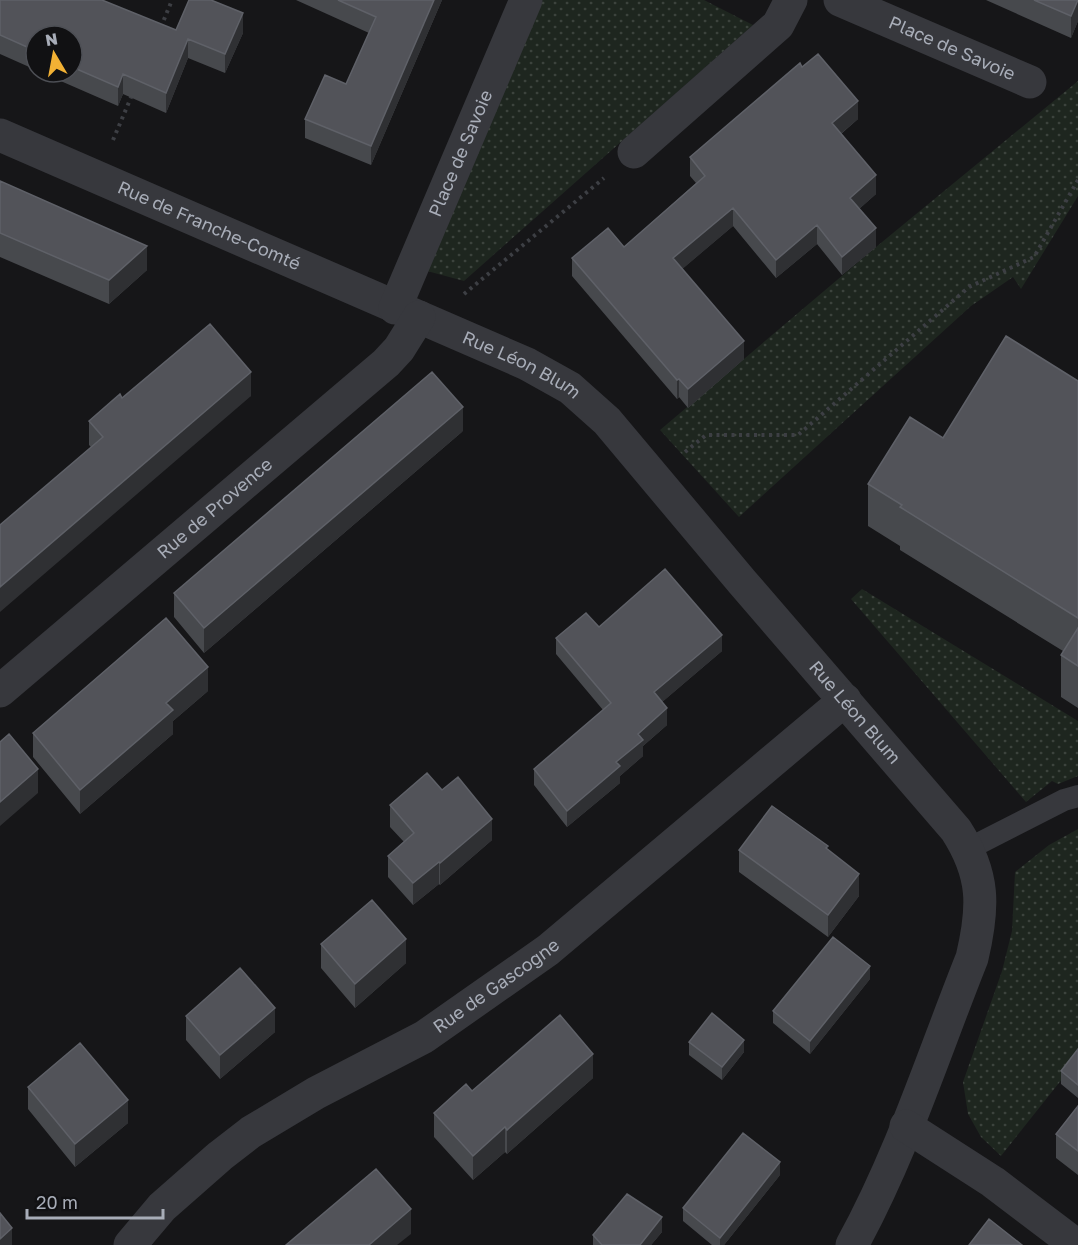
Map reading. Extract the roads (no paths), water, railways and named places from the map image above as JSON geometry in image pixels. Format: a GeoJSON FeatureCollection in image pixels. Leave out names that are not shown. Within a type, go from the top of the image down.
{"type":"FeatureCollection","features":[{"type":"Feature","properties":{"kind":"street","name":"Place de Savoie"},"geometry":{"type":"LineString","coordinates":[[415,315],[526,0]]}},
{"type":"Feature","properties":{"kind":"street"},"geometry":{"type":"LineString","coordinates":[[634,152],[778,25],[791,0]]}},
{"type":"Feature","properties":{"kind":"street","name":"Place de Savoie"},"geometry":{"type":"LineString","coordinates":[[840,0],[1030,82]]}},
{"type":"Feature","properties":{"kind":"street","name":"Rue de Franche-Comté"},"geometry":{"type":"LineString","coordinates":[[0,135],[415,315]]}},
{"type":"Feature","properties":{"kind":"street","name":"Rue Léon Blum"},"geometry":{"type":"LineString","coordinates":[[415,315],[527,364],[570,388],[607,421],[957,830],[968,849],[976,867],[980,907],[978,933],[972,958],[906,1126],[852,1245]]}},
{"type":"Feature","properties":{"kind":"street","name":"Rue de Provence"},"geometry":{"type":"LineString","coordinates":[[0,691],[386,363],[399,349],[415,315]]}},
{"type":"Feature","properties":{"kind":"street","name":"Rue de Gascogne"},"geometry":{"type":"LineString","coordinates":[[130,1245],[162,1207],[251,1132],[316,1093],[423,1036],[548,950],[845,700]]}},
{"type":"Feature","properties":{"kind":"street"},"geometry":{"type":"LineString","coordinates":[[906,1126],[993,1182],[1076,1245]]}},
{"type":"Feature","properties":{"kind":"lane"},"geometry":{"type":"LineString","coordinates":[[968,849],[1078,795]]}}]}
